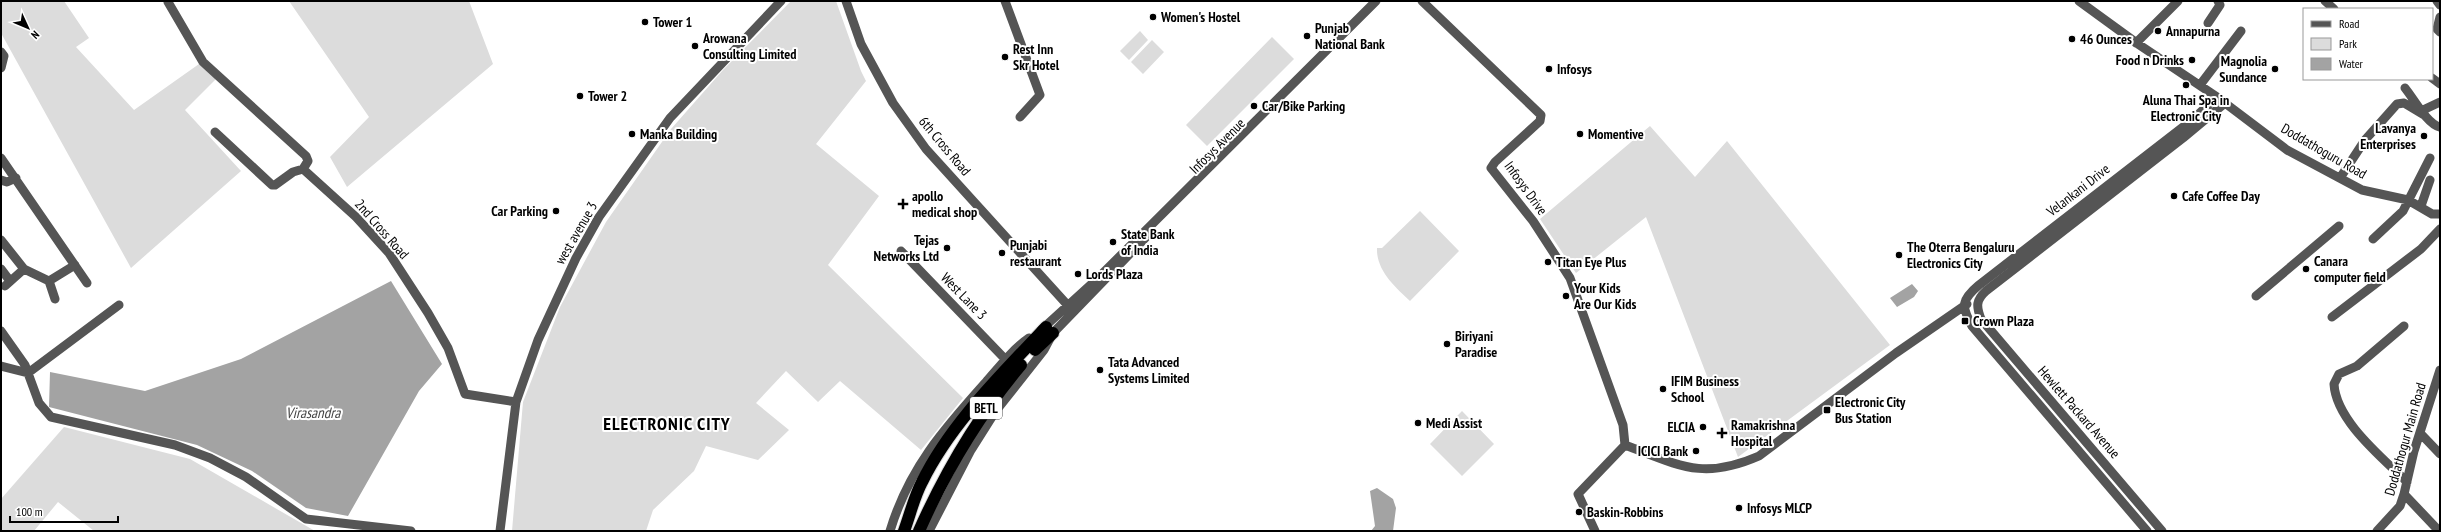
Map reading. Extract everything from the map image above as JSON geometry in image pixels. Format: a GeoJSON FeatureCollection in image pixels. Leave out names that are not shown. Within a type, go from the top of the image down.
{"type":"FeatureCollection","features":[{"type":"Feature","properties":{"kind":"highway","name":"BETL"},"geometry":{"type":"LineString","coordinates":[[904,531],[921,482],[940,452],[984,395],[1050,330]]}},
{"type":"Feature","properties":{"kind":"highway","name":"BETL"},"geometry":{"type":"LineString","coordinates":[[919,531],[952,464],[992,400],[1050,330]]}},
{"type":"Feature","properties":{"kind":"street","name":"west avenue 3"},"geometry":{"type":"LineString","coordinates":[[500,531],[516,402],[538,340],[576,258],[600,217],[670,118],[781,1]]}},
{"type":"Feature","properties":{"kind":"street","name":"6th Cross Road"},"geometry":{"type":"LineString","coordinates":[[846,1],[861,44],[893,103],[921,142],[1071,310]]}},
{"type":"Feature","properties":{"kind":"street"},"geometry":{"type":"LineString","coordinates":[[1005,1],[1040,95],[1020,117]]}},
{"type":"Feature","properties":{"kind":"street","name":"Infosys Drive"},"geometry":{"type":"LineString","coordinates":[[1422,1],[1541,115],[1540,121],[1495,162],[1491,168],[1533,221],[1570,278],[1623,425],[1625,445]]}},
{"type":"Feature","properties":{"kind":"street"},"geometry":{"type":"LineString","coordinates":[[2079,1],[2136,43],[2217,96],[2225,103]]}},
{"type":"Feature","properties":{"kind":"street"},"geometry":{"type":"LineString","coordinates":[[2136,43],[2178,1]]}},
{"type":"Feature","properties":{"kind":"street"},"geometry":{"type":"LineString","coordinates":[[2208,23],[2220,5],[2218,1]]}},
{"type":"Feature","properties":{"kind":"street"},"geometry":{"type":"LineString","coordinates":[[2437,1],[2440,4]]}},
{"type":"Feature","properties":{"kind":"street"},"geometry":{"type":"LineString","coordinates":[[168,2],[203,62],[306,156],[308,161],[303,169],[293,172],[275,185],[272,185],[215,132]]}},
{"type":"Feature","properties":{"kind":"street","name":"Infosys Avenue"},"geometry":{"type":"LineString","coordinates":[[1050,330],[1374,2]]}},
{"type":"Feature","properties":{"kind":"street"},"geometry":{"type":"LineString","coordinates":[[2440,17],[2437,29],[2440,32]]}},
{"type":"Feature","properties":{"kind":"street"},"geometry":{"type":"LineString","coordinates":[[2200,85],[2241,32]]}},
{"type":"Feature","properties":{"kind":"street"},"geometry":{"type":"LineString","coordinates":[[1,52],[4,56],[1,68]]}},
{"type":"Feature","properties":{"kind":"street"},"geometry":{"type":"LineString","coordinates":[[2405,88],[2432,124],[2440,127]]}},
{"type":"Feature","properties":{"kind":"street","name":"Velankani Drive"},"geometry":{"type":"LineString","coordinates":[[1963,308],[1970,292],[2192,120],[2217,96]]}},
{"type":"Feature","properties":{"kind":"street"},"geometry":{"type":"LineString","coordinates":[[2424,113],[2440,102]]}},
{"type":"Feature","properties":{"kind":"street","name":"Velankani Drive"},"geometry":{"type":"LineString","coordinates":[[1977,305],[1979,297],[1986,291],[2183,138],[2225,103]]}},
{"type":"Feature","properties":{"kind":"street","name":"Doddathoguru Road"},"geometry":{"type":"LineString","coordinates":[[2225,103],[2287,150],[2362,190],[2408,200],[2421,206],[2432,214],[2440,214]]}},
{"type":"Feature","properties":{"kind":"street"},"geometry":{"type":"LineString","coordinates":[[2340,178],[2365,140],[2396,104],[2404,103],[2424,113]]}},
{"type":"Feature","properties":{"kind":"street"},"geometry":{"type":"LineString","coordinates":[[1,158],[87,283]]}},
{"type":"Feature","properties":{"kind":"street"},"geometry":{"type":"LineString","coordinates":[[2373,239],[2404,211],[2408,200],[2430,158]]}},
{"type":"Feature","properties":{"kind":"street","name":"2nd Cross Road"},"geometry":{"type":"LineString","coordinates":[[303,169],[356,217],[389,254],[428,313],[448,348],[466,394],[516,402]]}},
{"type":"Feature","properties":{"kind":"street"},"geometry":{"type":"LineString","coordinates":[[1,180],[7,182],[16,178]]}},
{"type":"Feature","properties":{"kind":"street"},"geometry":{"type":"LineString","coordinates":[[2421,206],[2430,180]]}},
{"type":"Feature","properties":{"kind":"street"},"geometry":{"type":"LineString","coordinates":[[2256,296],[2339,226]]}},
{"type":"Feature","properties":{"kind":"street"},"geometry":{"type":"LineString","coordinates":[[2332,317],[2421,249],[2440,229]]}},
{"type":"Feature","properties":{"kind":"street"},"geometry":{"type":"LineString","coordinates":[[1,240],[24,269],[48,286],[55,299]]}},
{"type":"Feature","properties":{"kind":"street","name":"West Lane 3"},"geometry":{"type":"LineString","coordinates":[[901,251],[1006,360]]}},
{"type":"Feature","properties":{"kind":"street"},"geometry":{"type":"LineString","coordinates":[[48,286],[75,265]]}},
{"type":"Feature","properties":{"kind":"street"},"geometry":{"type":"LineString","coordinates":[[1,269],[8,284],[24,269]]}},
{"type":"Feature","properties":{"kind":"street"},"geometry":{"type":"LineString","coordinates":[[28,373],[119,305]]}},
{"type":"Feature","properties":{"kind":"street"},"geometry":{"type":"LineString","coordinates":[[1595,531],[1578,494],[1625,445],[1684,467],[1698,470],[1722,469],[1741,464],[1759,456],[1963,308],[1977,305]]}},
{"type":"Feature","properties":{"kind":"street","name":"Hewlett Packard Avenue"},"geometry":{"type":"LineString","coordinates":[[1977,305],[1981,319],[2162,531]]}},
{"type":"Feature","properties":{"kind":"street","name":"Hewlett Packard Avenue"},"geometry":{"type":"LineString","coordinates":[[1963,308],[1972,326],[2147,531]]}},
{"type":"Feature","properties":{"kind":"street"},"geometry":{"type":"LineString","coordinates":[[2404,326],[2357,366],[2339,374],[2334,384],[2339,403],[2350,424],[2407,482]]}},
{"type":"Feature","properties":{"kind":"street"},"geometry":{"type":"LineString","coordinates":[[890,531],[901,502],[924,457],[951,421],[1026,339],[1050,330]]}},
{"type":"Feature","properties":{"kind":"street"},"geometry":{"type":"LineString","coordinates":[[928,531],[971,450],[995,412],[1044,350],[1050,330]]}},
{"type":"Feature","properties":{"kind":"street"},"geometry":{"type":"LineString","coordinates":[[1,331],[28,373],[39,403],[51,417],[175,445],[210,458],[246,477],[306,519],[411,531]]}},
{"type":"Feature","properties":{"kind":"street"},"geometry":{"type":"LineString","coordinates":[[1,366],[28,373]]}},
{"type":"Feature","properties":{"kind":"street","name":"Doddathogur Main Road"},"geometry":{"type":"LineString","coordinates":[[2379,530],[2400,506],[2420,433],[2438,385],[2440,370]]}},
{"type":"Feature","properties":{"kind":"street"},"geometry":{"type":"LineString","coordinates":[[2420,433],[2440,454]]}},
{"type":"Feature","properties":{"kind":"street"},"geometry":{"type":"LineString","coordinates":[[2404,494],[2439,531]]}},
{"type":"Feature","properties":{"kind":"green space"},"geometry":{"type":"Polygon","coordinates":[[[1,1],[64,1],[89,38],[76,47],[134,110],[199,64],[216,79],[185,110],[241,171],[131,268],[1,33],[1,1]]]}},
{"type":"Feature","properties":{"kind":"green space"},"geometry":{"type":"Polygon","coordinates":[[[289,1],[469,1],[493,64],[347,187],[330,157],[369,117],[289,1]]]}},
{"type":"Feature","properties":{"kind":"green space"},"geometry":{"type":"Polygon","coordinates":[[[791,1],[836,1],[866,81],[816,144],[879,196],[828,265],[963,398],[921,450],[840,381],[818,402],[786,371],[756,403],[789,430],[758,460],[706,446],[694,471],[653,510],[646,531],[512,531],[523,402],[560,307],[606,222],[671,129],[723,70],[791,1]]]}},
{"type":"Feature","properties":{"kind":"green space"},"geometry":{"type":"Polygon","coordinates":[[[1140,31],[1148,40],[1129,60],[1120,51],[1140,31]]]}},
{"type":"Feature","properties":{"kind":"green space"},"geometry":{"type":"Polygon","coordinates":[[[1272,37],[1294,59],[1207,146],[1186,125],[1272,37]]]}},
{"type":"Feature","properties":{"kind":"green space"},"geometry":{"type":"Polygon","coordinates":[[[1152,40],[1164,52],[1143,74],[1131,62],[1152,40]]]}},
{"type":"Feature","properties":{"kind":"green space"},"geometry":{"type":"Polygon","coordinates":[[[1650,126],[1695,177],[1727,141],[1890,345],[1738,457],[1646,217],[1576,273],[1540,219],[1650,126]]]}},
{"type":"Feature","properties":{"kind":"green space"},"geometry":{"type":"Polygon","coordinates":[[[1420,211],[1459,251],[1410,301],[1393,284],[1383,271],[1377,248],[1382,248],[1420,211]]]}},
{"type":"Feature","properties":{"kind":"green space"},"geometry":{"type":"Polygon","coordinates":[[[1462,411],[1494,444],[1462,476],[1430,444],[1462,411]]]}},
{"type":"Feature","properties":{"kind":"green space"},"geometry":{"type":"Polygon","coordinates":[[[64,427],[190,459],[315,531],[94,531],[58,502],[34,531],[4,531],[1,529],[1,499],[64,427]]]}},
{"type":"Feature","properties":{"kind":"water","name":"Virasandra"},"geometry":{"type":"Polygon","coordinates":[[[391,281],[442,364],[419,391],[348,516],[306,508],[252,471],[197,445],[49,407],[50,372],[145,391],[241,359],[391,281]]]}},
{"type":"Feature","properties":{"kind":"water"},"geometry":{"type":"Polygon","coordinates":[[[1912,284],[1918,291],[1914,297],[1897,307],[1890,298],[1912,284]]]}},
{"type":"Feature","properties":{"kind":"water"},"geometry":{"type":"Polygon","coordinates":[[[1377,488],[1393,499],[1396,508],[1393,531],[1371,531],[1375,526],[1370,491],[1377,488]]]}},
{"type":"Feature","properties":{"kind":"place","name":"Women's Hostel"},"geometry":{"type":"Point","coordinates":[1153,17]}},
{"type":"Feature","properties":{"kind":"place","name":"Tower 1"},"geometry":{"type":"Point","coordinates":[645,22]}},
{"type":"Feature","properties":{"kind":"place","name":"Annapurna"},"geometry":{"type":"Point","coordinates":[2158,31]}},
{"type":"Feature","properties":{"kind":"place","name":"Punjab National Bank"},"geometry":{"type":"Point","coordinates":[1307,36]}},
{"type":"Feature","properties":{"kind":"place","name":"46 Ounces"},"geometry":{"type":"Point","coordinates":[2072,39]}},
{"type":"Feature","properties":{"kind":"place","name":"Arowana Consulting Limited"},"geometry":{"type":"Point","coordinates":[695,46]}},
{"type":"Feature","properties":{"kind":"place","name":"Rest Inn Skr Hotel"},"geometry":{"type":"Point","coordinates":[1005,57]}},
{"type":"Feature","properties":{"kind":"place","name":"Food n Drinks"},"geometry":{"type":"Point","coordinates":[2192,60]}},
{"type":"Feature","properties":{"kind":"place","name":"Infosys"},"geometry":{"type":"Point","coordinates":[1549,69]}},
{"type":"Feature","properties":{"kind":"place","name":"Magnolia Sundance"},"geometry":{"type":"Point","coordinates":[2275,69]}},
{"type":"Feature","properties":{"kind":"place","name":"Aluna Thai Spa in Electronic City"},"geometry":{"type":"Point","coordinates":[2186,85]}},
{"type":"Feature","properties":{"kind":"place","name":"Tower 2"},"geometry":{"type":"Point","coordinates":[580,96]}},
{"type":"Feature","properties":{"kind":"place","name":"Car/Bike Parking"},"geometry":{"type":"Point","coordinates":[1254,106]}},
{"type":"Feature","properties":{"kind":"place","name":"Manka Building"},"geometry":{"type":"Point","coordinates":[632,134]}},
{"type":"Feature","properties":{"kind":"place","name":"Momentive"},"geometry":{"type":"Point","coordinates":[1580,134]}},
{"type":"Feature","properties":{"kind":"place","name":"Lavanya Enterprises"},"geometry":{"type":"Point","coordinates":[2424,136]}},
{"type":"Feature","properties":{"kind":"place","name":"Cafe Coffee Day"},"geometry":{"type":"Point","coordinates":[2174,196]}},
{"type":"Feature","properties":{"kind":"place","name":"apollo medical shop"},"geometry":{"type":"Point","coordinates":[903,204]}},
{"type":"Feature","properties":{"kind":"place","name":"Car Parking"},"geometry":{"type":"Point","coordinates":[556,211]}},
{"type":"Feature","properties":{"kind":"place","name":"State Bank of India"},"geometry":{"type":"Point","coordinates":[1113,242]}},
{"type":"Feature","properties":{"kind":"place","name":"Tejas Networks Ltd"},"geometry":{"type":"Point","coordinates":[947,248]}},
{"type":"Feature","properties":{"kind":"place","name":"Punjabi restaurant"},"geometry":{"type":"Point","coordinates":[1002,253]}},
{"type":"Feature","properties":{"kind":"place","name":"The Oterra Bengaluru Electronics City"},"geometry":{"type":"Point","coordinates":[1899,255]}},
{"type":"Feature","properties":{"kind":"place","name":"Titan Eye Plus"},"geometry":{"type":"Point","coordinates":[1548,262]}},
{"type":"Feature","properties":{"kind":"place","name":"Canara computer field"},"geometry":{"type":"Point","coordinates":[2306,269]}},
{"type":"Feature","properties":{"kind":"place","name":"Lords Plaza"},"geometry":{"type":"Point","coordinates":[1078,274]}},
{"type":"Feature","properties":{"kind":"place","name":"Your Kids Are Our Kids"},"geometry":{"type":"Point","coordinates":[1566,296]}},
{"type":"Feature","properties":{"kind":"place","name":"Crown Plaza"},"geometry":{"type":"Point","coordinates":[1965,321]}},
{"type":"Feature","properties":{"kind":"place","name":"Biriyani Paradise"},"geometry":{"type":"Point","coordinates":[1447,344]}},
{"type":"Feature","properties":{"kind":"place","name":"Tata Advanced Systems Limited"},"geometry":{"type":"Point","coordinates":[1100,370]}},
{"type":"Feature","properties":{"kind":"place","name":"IFIM Business School"},"geometry":{"type":"Point","coordinates":[1663,389]}},
{"type":"Feature","properties":{"kind":"place","name":"Electronic City Bus Station"},"geometry":{"type":"Point","coordinates":[1827,410]}},
{"type":"Feature","properties":{"kind":"place","name":"Medi Assist"},"geometry":{"type":"Point","coordinates":[1418,423]}},
{"type":"Feature","properties":{"kind":"place","name":"ELCIA"},"geometry":{"type":"Point","coordinates":[1703,427]}},
{"type":"Feature","properties":{"kind":"place","name":"Ramakrishna Hospital"},"geometry":{"type":"Point","coordinates":[1722,433]}},
{"type":"Feature","properties":{"kind":"place","name":"ICICI Bank"},"geometry":{"type":"Point","coordinates":[1696,451]}},
{"type":"Feature","properties":{"kind":"place","name":"Infosys MLCP"},"geometry":{"type":"Point","coordinates":[1739,508]}},
{"type":"Feature","properties":{"kind":"place","name":"Baskin-Robbins"},"geometry":{"type":"Point","coordinates":[1579,512]}},
{"type":"Feature","properties":{"kind":"district","name":"ELECTRONIC CITY"},"geometry":{"type":"Point","coordinates":[667,424]}}]}
